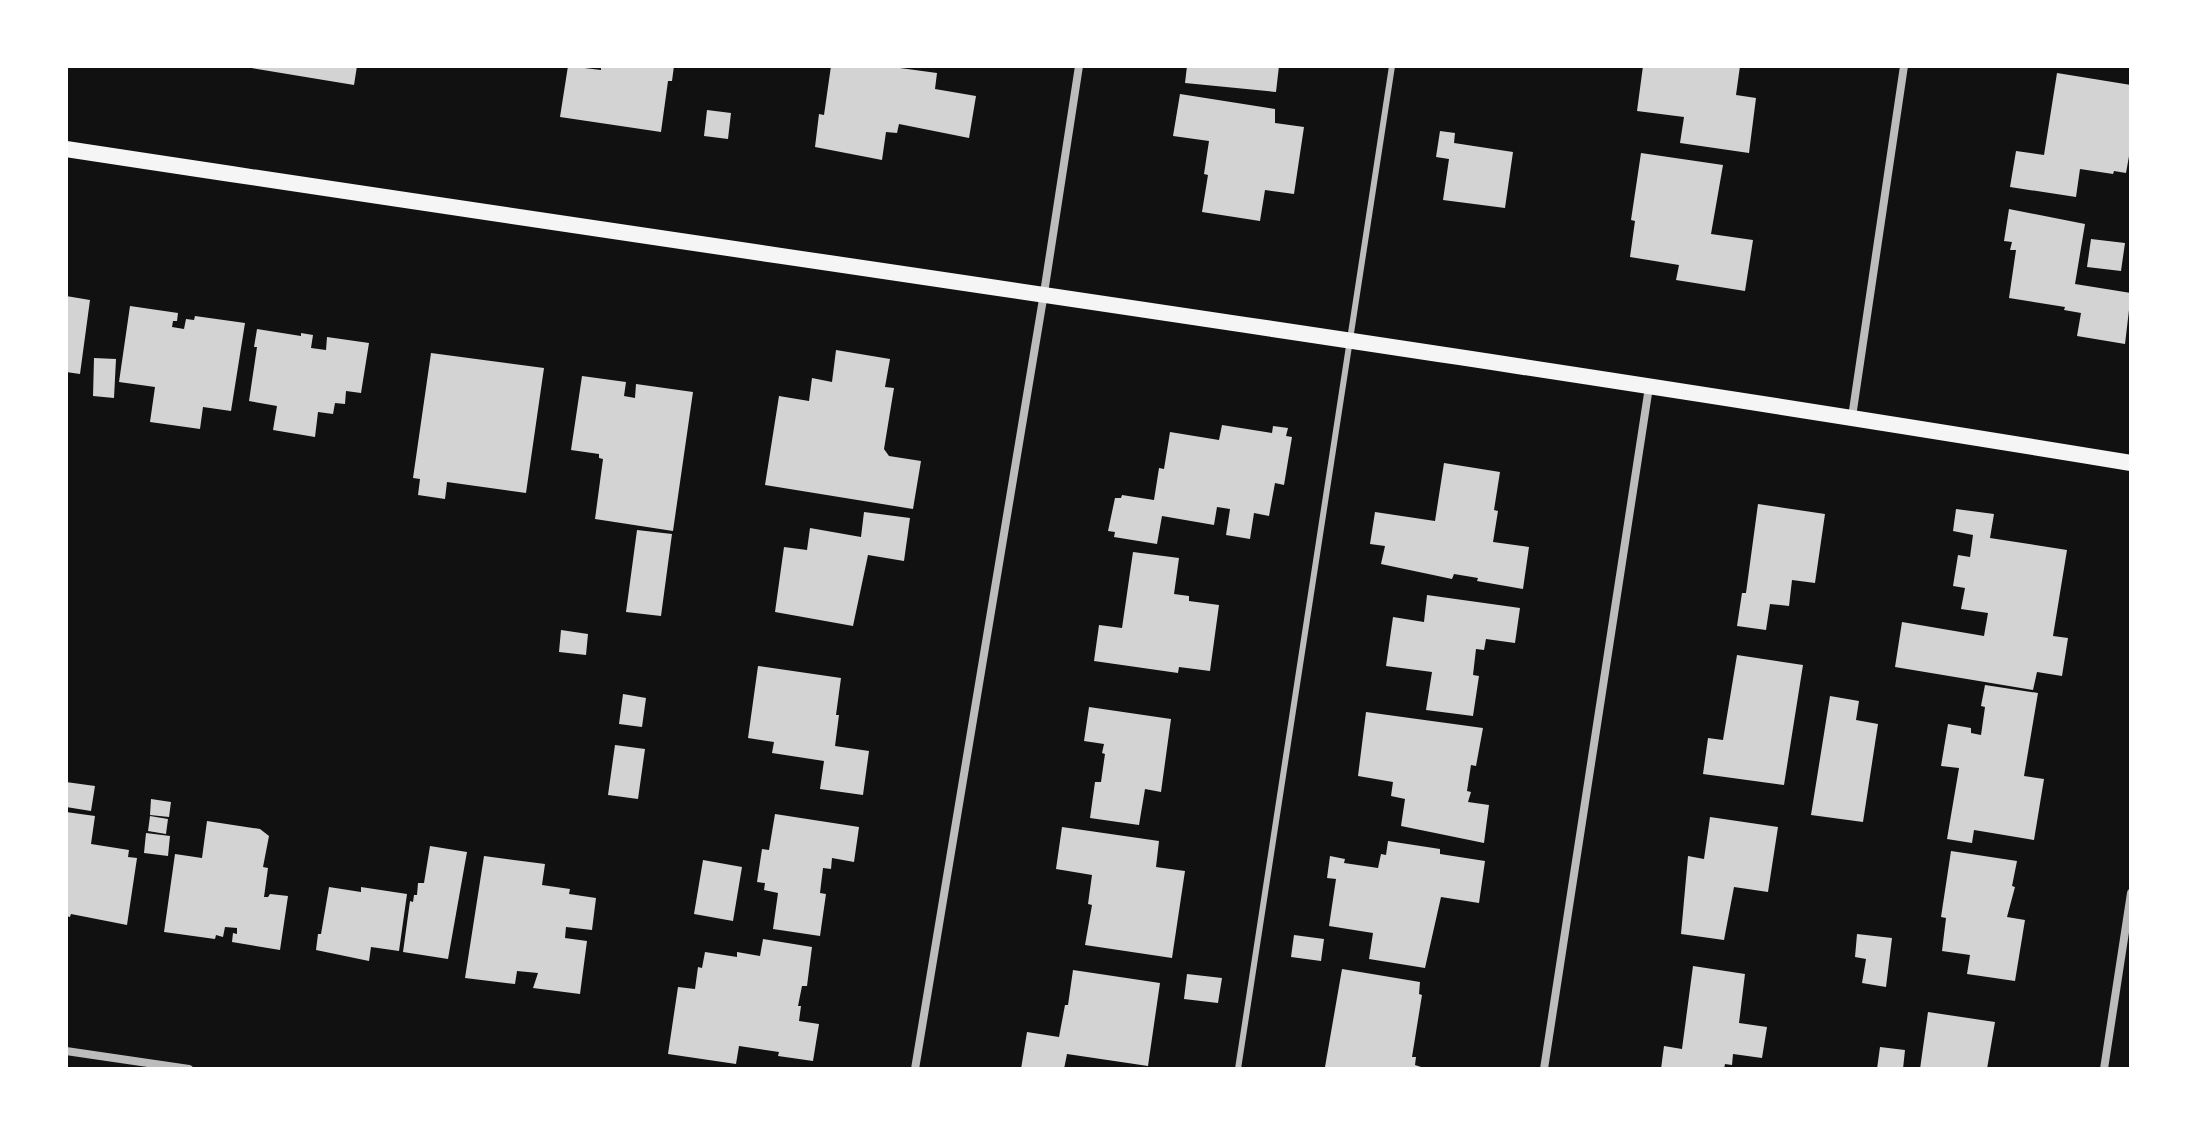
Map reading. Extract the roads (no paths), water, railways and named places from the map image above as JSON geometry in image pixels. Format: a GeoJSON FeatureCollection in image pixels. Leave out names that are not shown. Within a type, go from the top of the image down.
{"type":"FeatureCollection","features":[{"type":"Feature","properties":{"kind":"main road"},"geometry":{"type":"LineString","coordinates":[[66,149],[1044,293],[2131,463]]}},
{"type":"Feature","properties":{"kind":"street"},"geometry":{"type":"LineString","coordinates":[[915,1069],[1079,66]]}},
{"type":"Feature","properties":{"kind":"street"},"geometry":{"type":"LineString","coordinates":[[1852,417],[1904,66]]}},
{"type":"Feature","properties":{"kind":"street"},"geometry":{"type":"LineString","coordinates":[[1544,1069],[1649,387]]}},
{"type":"Feature","properties":{"kind":"street"},"geometry":{"type":"LineString","coordinates":[[2104,1069],[2131,893]]}},
{"type":"Feature","properties":{"kind":"street"},"geometry":{"type":"LineString","coordinates":[[66,1051],[189,1069]]}},
{"type":"Feature","properties":{"kind":"lane"},"geometry":{"type":"LineString","coordinates":[[1238,1069],[1392,66]]}}]}
